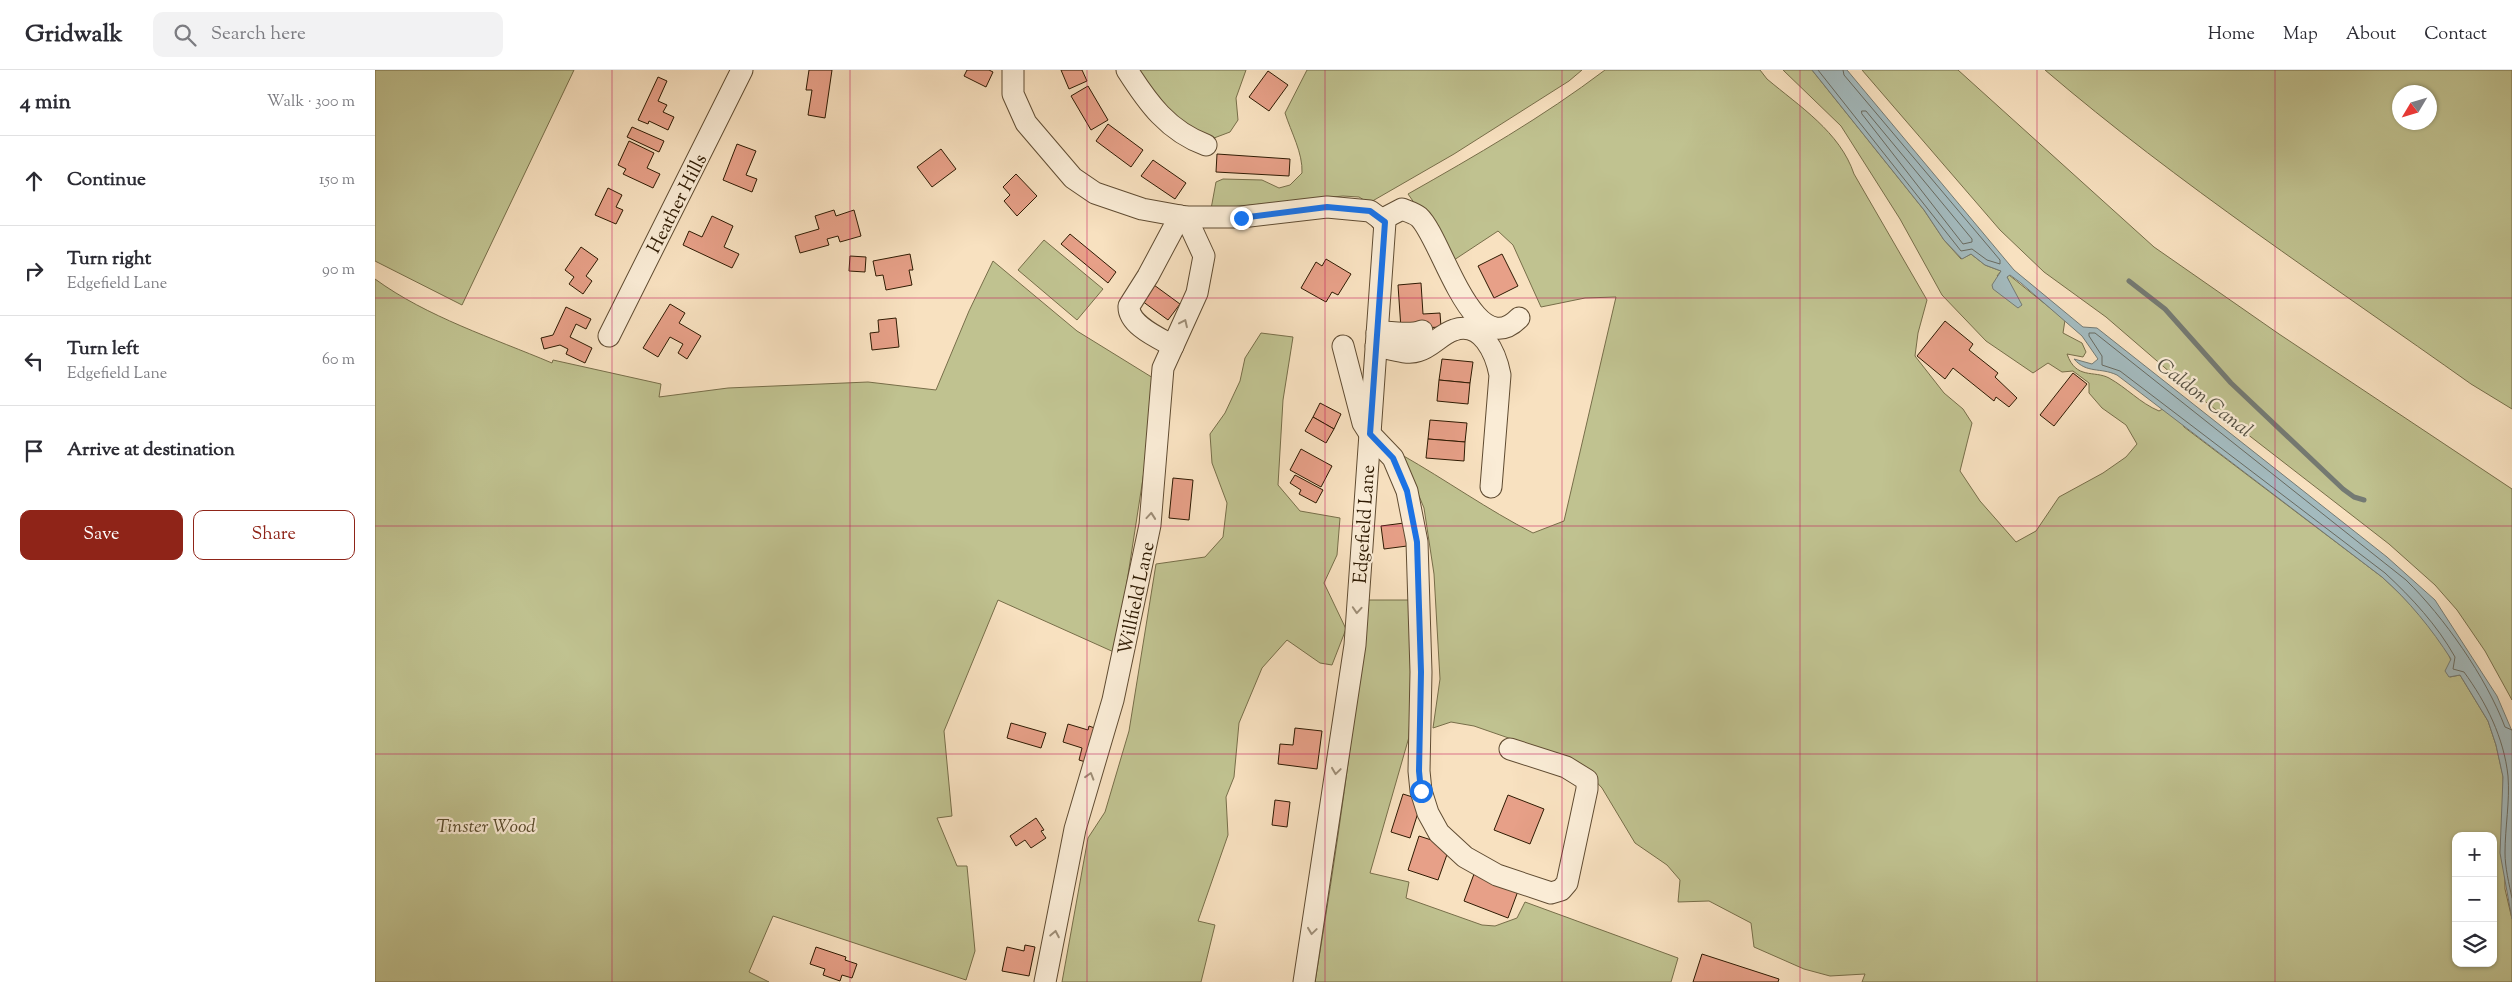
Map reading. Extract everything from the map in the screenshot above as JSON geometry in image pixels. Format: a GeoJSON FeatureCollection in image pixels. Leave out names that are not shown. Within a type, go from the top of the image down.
{"type":"FeatureCollection","features":[{"type":"Feature","properties":{"kind":"street","name":"Heather Hills"},"geometry":{"type":"LineString","coordinates":[[609,336],[742,70]]}},
{"type":"Feature","properties":{"kind":"street"},"geometry":{"type":"LineString","coordinates":[[1013,70],[1013,94],[1026,123],[1073,178],[1095,192],[1142,209],[1183,217],[1241,218],[1327,207],[1370,211],[1381,220],[1401,209],[1420,218],[1463,298],[1485,325],[1495,329],[1506,329],[1519,318]]}},
{"type":"Feature","properties":{"kind":"street"},"geometry":{"type":"LineString","coordinates":[[1127,70],[1155,110],[1172,128],[1191,139],[1206,144]]}},
{"type":"Feature","properties":{"kind":"street"},"geometry":{"type":"LineString","coordinates":[[1173,346],[1135,321],[1129,312],[1129,306],[1183,217]]}},
{"type":"Feature","properties":{"kind":"street","name":"Willfield Lane"},"geometry":{"type":"LineString","coordinates":[[1045,982],[1075,829],[1113,700],[1150,525],[1163,368],[1197,293],[1204,256],[1183,217]]}},
{"type":"Feature","properties":{"kind":"street","name":"Edgefield Lane"},"geometry":{"type":"LineString","coordinates":[[1304,982],[1355,645],[1385,222],[1381,220]]}},
{"type":"Feature","properties":{"kind":"street"},"geometry":{"type":"LineString","coordinates":[[1377,339],[1416,352],[1454,330],[1461,329],[1472,331],[1488,342],[1497,360],[1499,375],[1491,487]]}},
{"type":"Feature","properties":{"kind":"street"},"geometry":{"type":"LineString","coordinates":[[1377,339],[1388,331],[1407,335],[1422,331]]}},
{"type":"Feature","properties":{"kind":"street"},"geometry":{"type":"LineString","coordinates":[[1343,346],[1358,409],[1370,434],[1393,458],[1407,491],[1417,542],[1421,672],[1419,771],[1421,791],[1428,813],[1439,833],[1465,857],[1497,875],[1551,893],[1561,890],[1567,884],[1587,789],[1587,780],[1566,767],[1510,749]]}},
{"type":"Feature","properties":{"kind":"green space"},"geometry":{"type":"Polygon","coordinates":[[[375,70],[574,70],[462,305],[375,261],[375,70]]]}},
{"type":"Feature","properties":{"kind":"green space"},"geometry":{"type":"Polygon","coordinates":[[[1134,70],[1246,70],[1236,98],[1238,120],[1230,132],[1214,138],[1194,131],[1165,113],[1134,70]]]}},
{"type":"Feature","properties":{"kind":"green space"},"geometry":{"type":"Polygon","coordinates":[[[1307,70],[1582,70],[1569,81],[1454,154],[1369,203],[1359,197],[1343,196],[1211,209],[1216,182],[1223,179],[1262,180],[1279,188],[1290,185],[1302,173],[1299,150],[1285,113],[1307,70]]]}},
{"type":"Feature","properties":{"kind":"green space"},"geometry":{"type":"Polygon","coordinates":[[[1605,70],[1760,70],[1767,79],[1817,121],[1839,145],[1848,159],[1854,174],[1927,300],[1918,333],[1915,356],[1944,393],[1963,409],[1972,423],[1960,471],[1980,501],[2016,542],[2036,531],[2059,497],[2103,473],[2126,457],[2137,444],[2126,425],[2102,408],[2089,393],[2089,383],[2073,371],[2062,372],[2048,363],[2033,373],[1986,341],[1942,295],[1900,219],[1841,126],[1783,70],[1812,70],[1924,210],[1944,240],[1961,259],[1971,254],[1985,265],[2001,271],[1997,276],[2009,282],[2007,277],[2009,275],[2065,320],[2063,333],[2082,343],[2086,352],[2083,357],[2067,354],[2075,368],[2086,373],[2109,378],[2159,411],[2174,403],[2184,427],[2382,577],[2420,614],[2438,637],[2451,660],[2450,677],[2460,675],[2488,721],[2496,745],[2503,776],[2505,889],[2512,919],[2512,982],[1862,982],[1865,974],[1830,976],[1804,969],[1754,947],[1751,923],[1709,901],[1678,902],[1680,880],[1667,865],[1635,843],[1602,788],[1578,762],[1474,726],[1451,722],[1433,728],[1440,679],[1434,574],[1424,508],[1402,455],[1533,533],[1564,521],[1616,297],[1585,298],[1541,307],[1513,245],[1498,231],[1454,260],[1408,194],[1557,104],[1605,70]]]}},
{"type":"Feature","properties":{"kind":"green space"},"geometry":{"type":"Polygon","coordinates":[[[1862,70],[1958,70],[2154,247],[2279,334],[2512,489],[2512,700],[2485,651],[2457,610],[2435,585],[2389,544],[2193,392],[2106,317],[2044,272],[2000,230],[1862,70]]]}},
{"type":"Feature","properties":{"kind":"green space"},"geometry":{"type":"Polygon","coordinates":[[[2045,70],[2512,70],[2512,409],[2471,384],[2254,232],[2147,153],[2045,70]]]}},
{"type":"Feature","properties":{"kind":"green space"},"geometry":{"type":"Polygon","coordinates":[[[1044,240],[1103,289],[1077,320],[1018,270],[1044,240]]]}},
{"type":"Feature","properties":{"kind":"green space","name":"Tinster Wood"},"geometry":{"type":"Polygon","coordinates":[[[993,261],[1077,331],[1158,381],[1116,653],[998,600],[944,731],[952,816],[937,818],[957,866],[967,866],[975,951],[966,980],[773,916],[749,972],[769,982],[375,982],[375,279],[416,305],[438,316],[552,363],[553,360],[661,384],[659,397],[728,388],[868,382],[936,390],[969,311],[993,261]]]}},
{"type":"Feature","properties":{"kind":"green space"},"geometry":{"type":"Polygon","coordinates":[[[1261,333],[1293,337],[1283,400],[1278,485],[1300,511],[1340,518],[1337,555],[1324,583],[1346,629],[1332,665],[1320,663],[1287,640],[1262,668],[1239,723],[1234,777],[1226,797],[1228,835],[1198,921],[1215,925],[1201,982],[1062,982],[1088,838],[1105,812],[1129,731],[1156,564],[1205,557],[1223,537],[1227,503],[1212,463],[1210,434],[1225,413],[1240,381],[1245,358],[1261,333]]]}},
{"type":"Feature","properties":{"kind":"green space"},"geometry":{"type":"Polygon","coordinates":[[[1366,600],[1415,600],[1409,737],[1370,873],[1409,882],[1406,898],[1482,925],[1495,926],[1517,918],[1525,902],[1678,958],[1671,982],[1315,982],[1344,791],[1366,600]]]}},
{"type":"Feature","properties":{"kind":"water"},"geometry":{"type":"Polygon","coordinates":[[[1812,70],[1847,70],[2014,270],[2083,327],[2097,328],[2387,557],[2435,600],[2497,696],[2512,731],[2512,919],[2500,853],[2503,777],[2496,745],[2488,721],[2460,675],[2449,677],[2445,671],[2451,659],[2419,615],[2382,577],[2117,375],[2089,369],[2079,364],[2074,359],[2092,364],[2098,359],[2082,336],[2021,283],[2010,275],[2007,277],[2022,305],[2018,308],[1993,289],[1992,285],[2001,271],[1985,265],[1971,254],[1962,259],[1944,240],[1924,210],[1812,70]]]}},
{"type":"Feature","properties":{"kind":"building"},"geometry":{"type":"Polygon","coordinates":[[[809,70],[832,70],[825,118],[808,115],[812,90],[806,90],[809,70]]]}},
{"type":"Feature","properties":{"kind":"building"},"geometry":{"type":"Polygon","coordinates":[[[967,70],[989,70],[993,72],[986,87],[964,76],[967,70]]]}},
{"type":"Feature","properties":{"kind":"building"},"geometry":{"type":"Polygon","coordinates":[[[1061,70],[1082,70],[1087,81],[1069,89],[1061,70]]]}},
{"type":"Feature","properties":{"kind":"building"},"geometry":{"type":"Polygon","coordinates":[[[1268,71],[1288,85],[1269,111],[1249,97],[1268,71]]]}},
{"type":"Feature","properties":{"kind":"building"},"geometry":{"type":"Polygon","coordinates":[[[658,77],[667,81],[658,101],[667,105],[663,112],[674,117],[668,130],[649,121],[648,124],[638,120],[658,77]]]}},
{"type":"Feature","properties":{"kind":"building"},"geometry":{"type":"Polygon","coordinates":[[[1088,86],[1108,120],[1091,130],[1071,96],[1088,86]]]}},
{"type":"Feature","properties":{"kind":"building"},"geometry":{"type":"Polygon","coordinates":[[[1108,124],[1143,150],[1131,167],[1096,141],[1108,124]]]}},
{"type":"Feature","properties":{"kind":"building"},"geometry":{"type":"Polygon","coordinates":[[[632,127],[664,141],[659,152],[627,137],[632,127]]]}},
{"type":"Feature","properties":{"kind":"building"},"geometry":{"type":"Polygon","coordinates":[[[629,141],[654,153],[647,168],[660,174],[653,188],[623,174],[626,169],[618,165],[629,141]]]}},
{"type":"Feature","properties":{"kind":"building"},"geometry":{"type":"Polygon","coordinates":[[[737,144],[756,151],[746,175],[757,179],[752,192],[723,180],[737,144]]]}},
{"type":"Feature","properties":{"kind":"building"},"geometry":{"type":"Polygon","coordinates":[[[941,149],[956,169],[932,187],[917,167],[941,149]]]}},
{"type":"Feature","properties":{"kind":"building"},"geometry":{"type":"Polygon","coordinates":[[[1217,154],[1290,159],[1289,176],[1216,172],[1217,154]]]}},
{"type":"Feature","properties":{"kind":"building"},"geometry":{"type":"Polygon","coordinates":[[[1153,160],[1186,183],[1175,199],[1141,176],[1153,160]]]}},
{"type":"Feature","properties":{"kind":"building"},"geometry":{"type":"Polygon","coordinates":[[[1016,174],[1037,196],[1017,216],[1004,201],[1010,195],[1003,187],[1016,174]]]}},
{"type":"Feature","properties":{"kind":"building"},"geometry":{"type":"Polygon","coordinates":[[[608,188],[622,195],[616,207],[623,210],[616,224],[595,215],[608,188]]]}},
{"type":"Feature","properties":{"kind":"building"},"geometry":{"type":"Polygon","coordinates":[[[834,210],[836,216],[854,210],[861,236],[840,242],[838,236],[827,239],[829,245],[800,253],[795,236],[819,229],[815,216],[834,210]]]}},
{"type":"Feature","properties":{"kind":"building"},"geometry":{"type":"Polygon","coordinates":[[[712,216],[733,226],[724,247],[739,254],[732,268],[683,245],[689,231],[702,237],[712,216]]]}},
{"type":"Feature","properties":{"kind":"building"},"geometry":{"type":"Polygon","coordinates":[[[1070,234],[1116,272],[1108,283],[1061,244],[1070,234]]]}},
{"type":"Feature","properties":{"kind":"building"},"geometry":{"type":"Polygon","coordinates":[[[581,247],[598,259],[586,276],[592,281],[583,294],[569,284],[574,277],[565,270],[581,247]]]}},
{"type":"Feature","properties":{"kind":"building"},"geometry":{"type":"Polygon","coordinates":[[[910,254],[913,270],[909,270],[912,285],[886,290],[883,275],[876,276],[873,261],[910,254]]]}},
{"type":"Feature","properties":{"kind":"building"},"geometry":{"type":"Polygon","coordinates":[[[1502,254],[1518,286],[1494,298],[1478,266],[1502,254]]]}},
{"type":"Feature","properties":{"kind":"building"},"geometry":{"type":"Polygon","coordinates":[[[850,256],[866,257],[865,272],[849,271],[850,256]]]}},
{"type":"Feature","properties":{"kind":"building"},"geometry":{"type":"Polygon","coordinates":[[[1326,259],[1351,274],[1338,295],[1332,292],[1326,302],[1301,288],[1316,262],[1322,266],[1326,259]]]}},
{"type":"Feature","properties":{"kind":"building"},"geometry":{"type":"Polygon","coordinates":[[[1421,283],[1423,314],[1440,313],[1441,327],[1401,329],[1398,285],[1421,283]]]}},
{"type":"Feature","properties":{"kind":"building"},"geometry":{"type":"Polygon","coordinates":[[[1154,285],[1180,304],[1168,320],[1142,301],[1154,285]]]}},
{"type":"Feature","properties":{"kind":"building"},"geometry":{"type":"Polygon","coordinates":[[[670,304],[685,313],[679,323],[701,336],[687,359],[678,353],[683,344],[670,337],[658,357],[643,348],[670,304]]]}},
{"type":"Feature","properties":{"kind":"building"},"geometry":{"type":"Polygon","coordinates":[[[566,307],[591,319],[586,329],[576,324],[570,337],[592,348],[585,363],[566,354],[568,349],[560,345],[544,349],[541,338],[553,335],[566,307]]]}},
{"type":"Feature","properties":{"kind":"building"},"geometry":{"type":"Polygon","coordinates":[[[896,318],[899,347],[872,350],[870,333],[879,332],[878,320],[896,318]]]}},
{"type":"Feature","properties":{"kind":"building"},"geometry":{"type":"Polygon","coordinates":[[[1945,321],[1973,344],[1969,350],[1998,373],[1995,377],[2017,398],[2009,407],[1996,397],[1994,401],[1953,368],[1945,379],[1917,356],[1945,321]]]}},
{"type":"Feature","properties":{"kind":"building"},"geometry":{"type":"Polygon","coordinates":[[[1442,359],[1473,362],[1470,383],[1439,380],[1442,359]]]}},
{"type":"Feature","properties":{"kind":"building"},"geometry":{"type":"Polygon","coordinates":[[[2073,373],[2087,384],[2054,426],[2040,415],[2073,373]]]}},
{"type":"Feature","properties":{"kind":"building"},"geometry":{"type":"Polygon","coordinates":[[[1439,380],[1470,383],[1468,404],[1437,401],[1439,380]]]}},
{"type":"Feature","properties":{"kind":"building"},"geometry":{"type":"Polygon","coordinates":[[[1320,403],[1341,414],[1334,429],[1313,417],[1320,403]]]}},
{"type":"Feature","properties":{"kind":"building"},"geometry":{"type":"Polygon","coordinates":[[[1313,417],[1334,429],[1326,443],[1305,431],[1313,417]]]}},
{"type":"Feature","properties":{"kind":"building"},"geometry":{"type":"Polygon","coordinates":[[[1430,420],[1467,423],[1465,442],[1428,439],[1430,420]]]}},
{"type":"Feature","properties":{"kind":"building"},"geometry":{"type":"Polygon","coordinates":[[[1428,439],[1465,442],[1464,461],[1426,458],[1428,439]]]}},
{"type":"Feature","properties":{"kind":"building"},"geometry":{"type":"Polygon","coordinates":[[[1301,449],[1332,466],[1321,487],[1290,470],[1301,449]]]}},
{"type":"Feature","properties":{"kind":"building"},"geometry":{"type":"Polygon","coordinates":[[[1295,475],[1323,490],[1316,503],[1299,494],[1301,490],[1290,483],[1295,475]]]}},
{"type":"Feature","properties":{"kind":"building"},"geometry":{"type":"Polygon","coordinates":[[[1173,478],[1193,480],[1189,520],[1169,518],[1173,478]]]}},
{"type":"Feature","properties":{"kind":"building"},"geometry":{"type":"Polygon","coordinates":[[[1404,523],[1407,546],[1384,549],[1381,526],[1404,523]]]}},
{"type":"Feature","properties":{"kind":"building"},"geometry":{"type":"Polygon","coordinates":[[[1011,723],[1046,733],[1041,748],[1007,738],[1011,723]]]}},
{"type":"Feature","properties":{"kind":"building"},"geometry":{"type":"Polygon","coordinates":[[[1068,724],[1088,730],[1089,726],[1100,730],[1089,763],[1079,760],[1082,748],[1063,742],[1068,724]]]}},
{"type":"Feature","properties":{"kind":"building"},"geometry":{"type":"Polygon","coordinates":[[[1295,728],[1322,731],[1317,769],[1278,764],[1280,744],[1293,745],[1295,728]]]}},
{"type":"Feature","properties":{"kind":"building"},"geometry":{"type":"Polygon","coordinates":[[[1403,794],[1422,800],[1410,838],[1391,832],[1403,794]]]}},
{"type":"Feature","properties":{"kind":"building"},"geometry":{"type":"Polygon","coordinates":[[[1508,795],[1544,809],[1530,844],[1494,830],[1508,795]]]}},
{"type":"Feature","properties":{"kind":"building"},"geometry":{"type":"Polygon","coordinates":[[[1275,800],[1290,802],[1287,827],[1272,825],[1275,800]]]}},
{"type":"Feature","properties":{"kind":"building"},"geometry":{"type":"Polygon","coordinates":[[[1036,818],[1044,830],[1041,831],[1046,838],[1031,848],[1025,840],[1016,846],[1010,836],[1036,818]]]}},
{"type":"Feature","properties":{"kind":"building"},"geometry":{"type":"Polygon","coordinates":[[[1419,836],[1450,846],[1438,880],[1408,870],[1419,836]]]}},
{"type":"Feature","properties":{"kind":"building"},"geometry":{"type":"Polygon","coordinates":[[[1474,874],[1518,891],[1508,918],[1464,901],[1474,874]]]}},
{"type":"Feature","properties":{"kind":"building"},"geometry":{"type":"Polygon","coordinates":[[[1025,945],[1035,947],[1029,976],[1002,971],[1007,947],[1024,951],[1025,945]]]}},
{"type":"Feature","properties":{"kind":"building"},"geometry":{"type":"Polygon","coordinates":[[[816,947],[846,957],[845,960],[857,964],[852,978],[842,975],[840,981],[823,975],[825,969],[810,964],[816,947]]]}},
{"type":"Feature","properties":{"kind":"building"},"geometry":{"type":"Polygon","coordinates":[[[1702,954],[1779,979],[1778,982],[1693,982],[1702,954]]]}},
{"type":"Feature","properties":{"kind":"waterway"},"geometry":{"type":"LineString","coordinates":[[2129,281],[2165,309],[2231,383],[2343,489],[2354,497],[2364,500]]}},
{"type":"Feature","properties":{"kind":"route"},"geometry":{"type":"LineString","coordinates":[[1241,218],[1272,212],[1327,207],[1370,211],[1385,222],[1370,434],[1385,447],[1393,458],[1407,491],[1417,542],[1421,672],[1419,771],[1421,791]]}},
{"type":"Feature","properties":{"kind":"water label","name":"Caldon Canal"},"geometry":{"type":"Point","coordinates":[2205,397]}}]}
